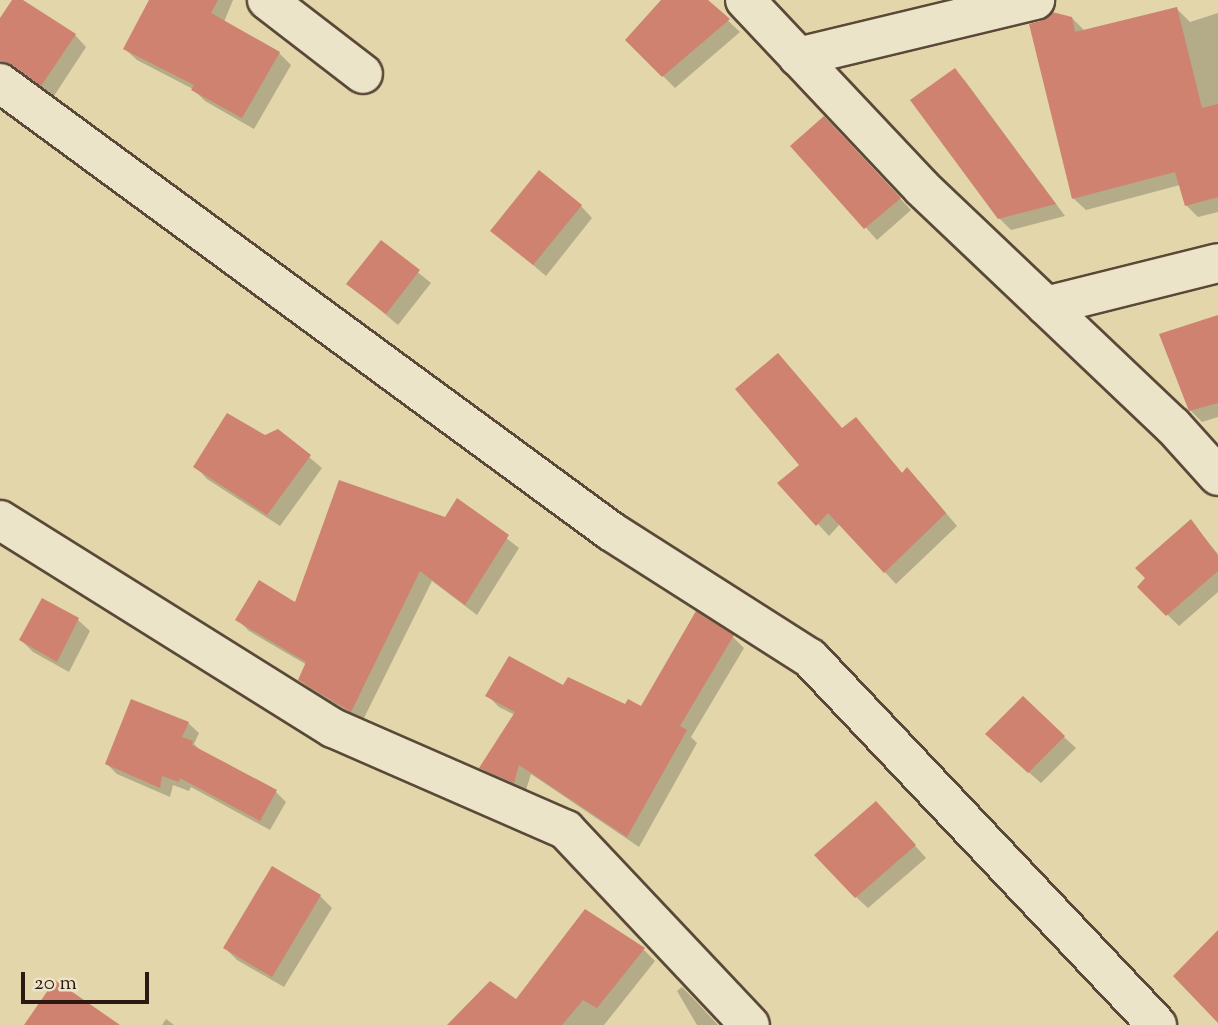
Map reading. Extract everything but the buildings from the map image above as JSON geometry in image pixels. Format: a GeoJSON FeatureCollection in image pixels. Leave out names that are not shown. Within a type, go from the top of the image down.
{"type":"FeatureCollection","features":[{"type":"Feature","properties":{"kind":"street"},"geometry":{"type":"LineString","coordinates":[[267,0],[363,74]]}},
{"type":"Feature","properties":{"kind":"street"},"geometry":{"type":"LineString","coordinates":[[745,0],[922,188],[1173,426],[1218,476]]}},
{"type":"Feature","properties":{"kind":"street"},"geometry":{"type":"LineString","coordinates":[[798,57],[1035,0]]}},
{"type":"Feature","properties":{"kind":"street"},"geometry":{"type":"LineString","coordinates":[[0,83],[612,532],[810,658],[1157,1025]]}},
{"type":"Feature","properties":{"kind":"street"},"geometry":{"type":"LineString","coordinates":[[1046,306],[1218,262]]}},
{"type":"Feature","properties":{"kind":"street"},"geometry":{"type":"LineString","coordinates":[[0,520],[333,728],[566,830],[750,1025]]}}]}
